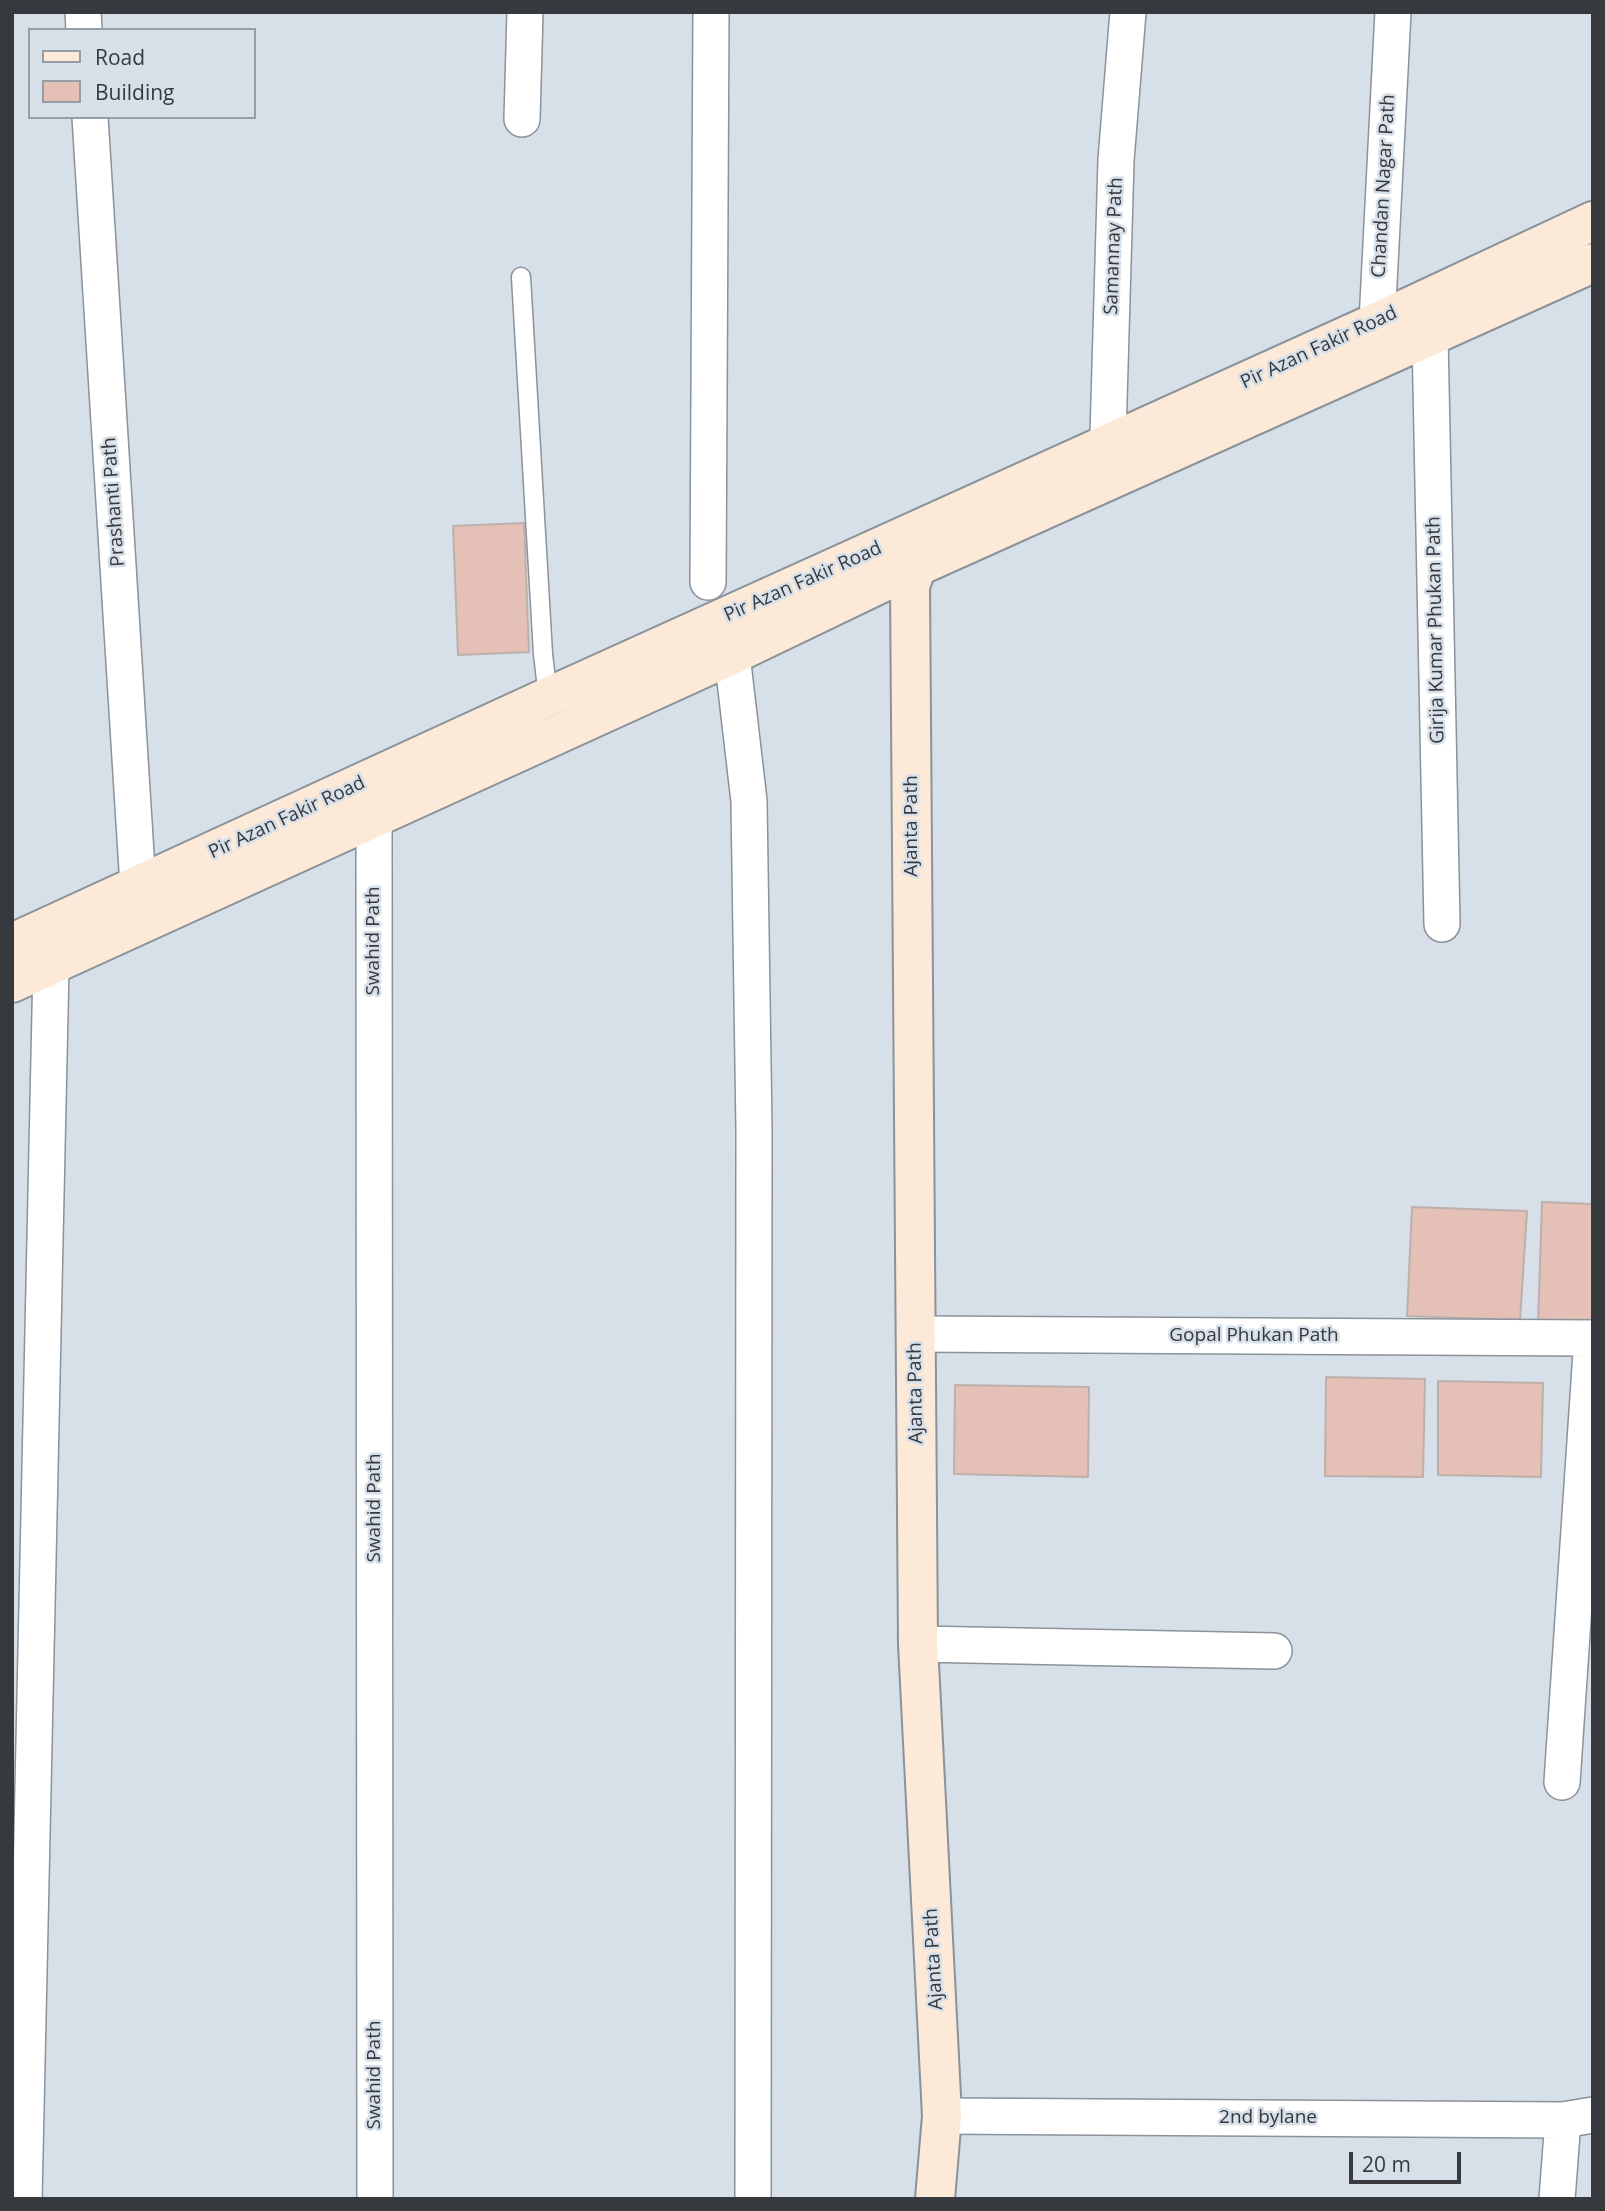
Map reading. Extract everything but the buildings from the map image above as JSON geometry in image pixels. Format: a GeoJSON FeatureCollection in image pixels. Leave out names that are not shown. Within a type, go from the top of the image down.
{"type":"FeatureCollection","features":[{"type":"Feature","properties":{"kind":"main road","name":"Pir Azan Fakir Road"},"geometry":{"type":"LineString","coordinates":[[12,983],[732,654],[1377,322],[1593,221]]}},
{"type":"Feature","properties":{"kind":"main road","name":"Pir Azan Fakir Road"},"geometry":{"type":"LineString","coordinates":[[1107,462],[1378,360],[1593,263]]}},
{"type":"Feature","properties":{"kind":"main road","name":"Pir Azan Fakir Road"},"geometry":{"type":"LineString","coordinates":[[12,943],[548,697],[915,561]]}},
{"type":"Feature","properties":{"kind":"main road","name":"Ajanta Path"},"geometry":{"type":"LineString","coordinates":[[915,561],[915,1334],[918,1644],[942,2116],[935,2199]]}},
{"type":"Feature","properties":{"kind":"street"},"geometry":{"type":"LineString","coordinates":[[522,119],[525,12]]}},
{"type":"Feature","properties":{"kind":"street"},"geometry":{"type":"LineString","coordinates":[[708,582],[711,12]]}},
{"type":"Feature","properties":{"kind":"street","name":"Samannay Path"},"geometry":{"type":"LineString","coordinates":[[1107,462],[1116,160],[1128,12]]}},
{"type":"Feature","properties":{"kind":"street","name":"Chandan Nagar Path"},"geometry":{"type":"LineString","coordinates":[[1378,360],[1377,322],[1393,12]]}},
{"type":"Feature","properties":{"kind":"street","name":"Prashanti Path"},"geometry":{"type":"LineString","coordinates":[[90,119],[138,886]]}},
{"type":"Feature","properties":{"kind":"street","name":"Girija Kumar Phukan Path"},"geometry":{"type":"LineString","coordinates":[[1430,336],[1442,924]]}},
{"type":"Feature","properties":{"kind":"street"},"geometry":{"type":"LineString","coordinates":[[732,654],[749,801],[754,1102],[753,2199]]}},
{"type":"Feature","properties":{"kind":"street","name":"Swahid Path"},"geometry":{"type":"LineString","coordinates":[[374,818],[375,2199]]}},
{"type":"Feature","properties":{"kind":"street"},"geometry":{"type":"LineString","coordinates":[[24,2199],[51,965]]}},
{"type":"Feature","properties":{"kind":"street","name":"Gopal Phukan Path"},"geometry":{"type":"LineString","coordinates":[[915,1334],[1592,1338]]}},
{"type":"Feature","properties":{"kind":"street"},"geometry":{"type":"LineString","coordinates":[[1562,1782],[1592,1338]]}},
{"type":"Feature","properties":{"kind":"street"},"geometry":{"type":"LineString","coordinates":[[918,1644],[1274,1651]]}},
{"type":"Feature","properties":{"kind":"street","name":"2nd bylane"},"geometry":{"type":"LineString","coordinates":[[942,2116],[1578,2117]]}},
{"type":"Feature","properties":{"kind":"street"},"geometry":{"type":"LineString","coordinates":[[1557,2199],[1578,2117]]}},
{"type":"Feature","properties":{"kind":"lane"},"geometry":{"type":"LineString","coordinates":[[521,277],[543,654],[548,697]]}}]}
